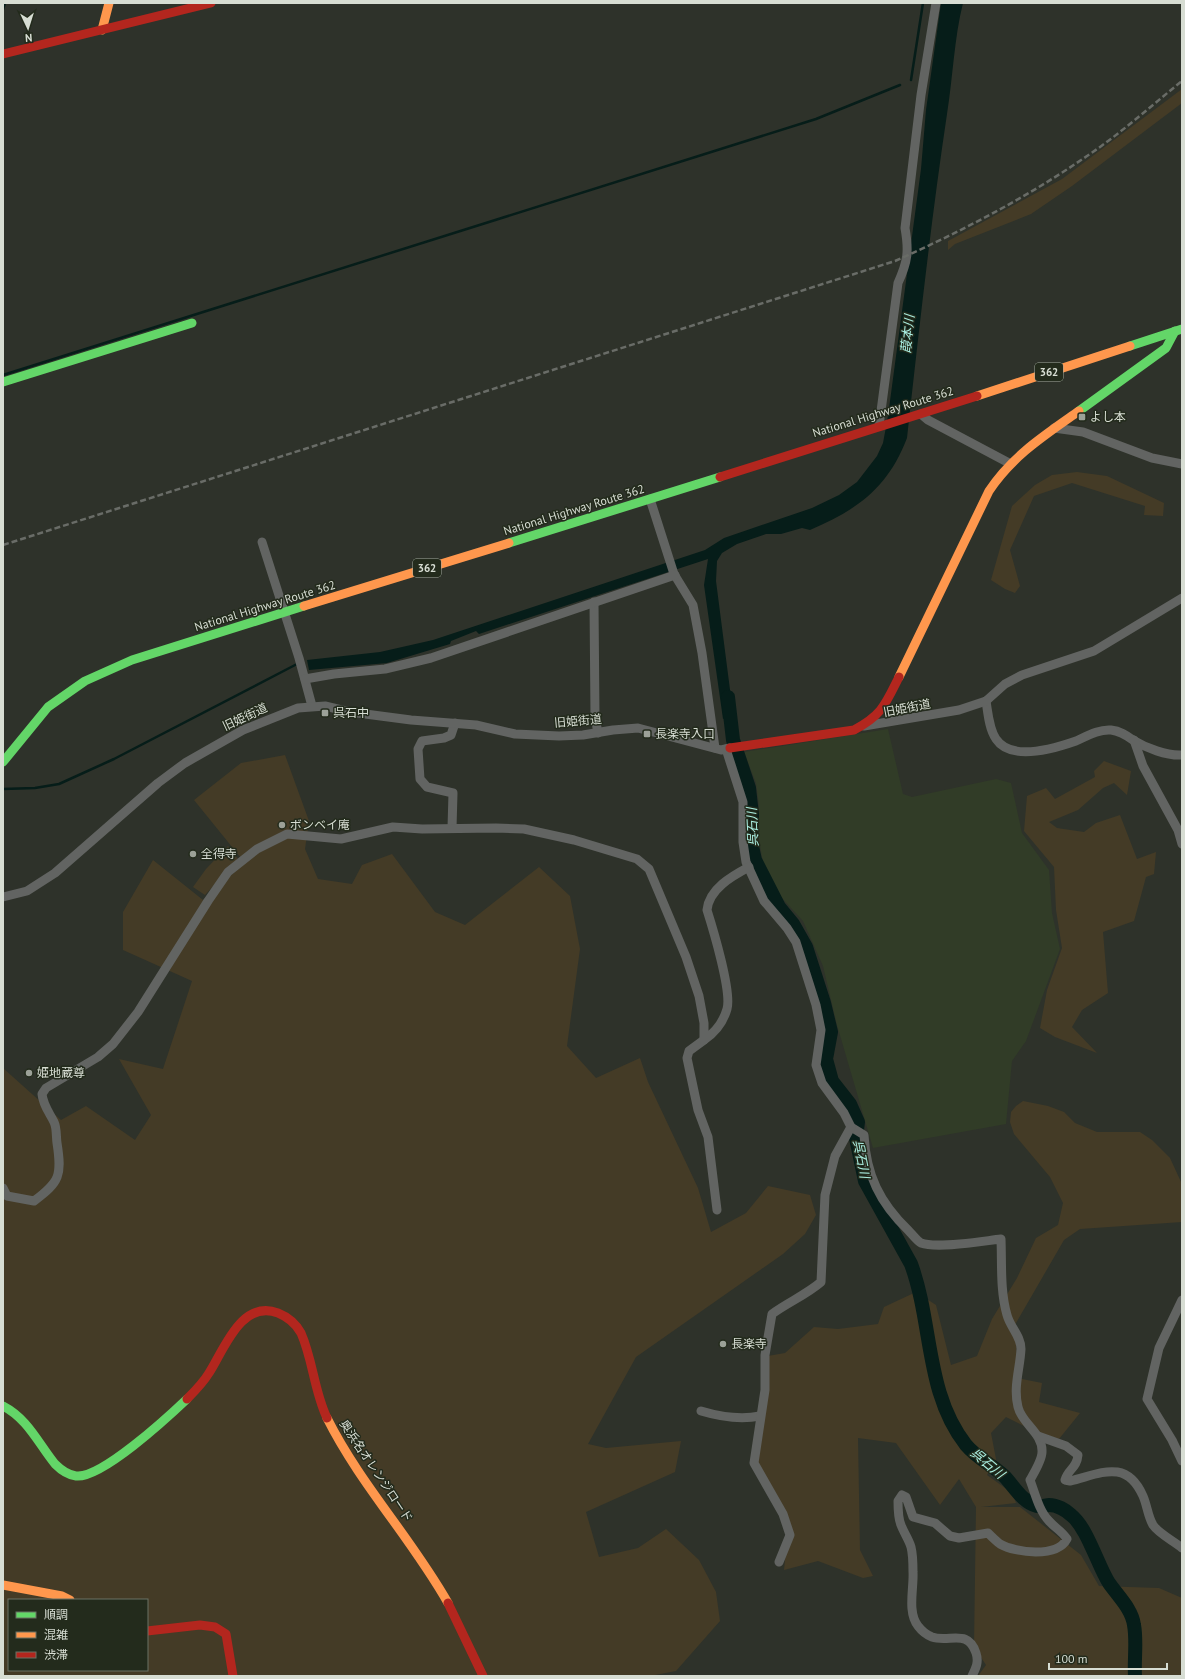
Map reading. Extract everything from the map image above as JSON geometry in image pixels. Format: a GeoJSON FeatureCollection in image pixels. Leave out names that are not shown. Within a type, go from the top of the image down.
{"type":"FeatureCollection","features":[{"type":"Feature","properties":{"kind":"main road"},"geometry":{"type":"LineString","coordinates":[[102,30],[109,3]]}},
{"type":"Feature","properties":{"kind":"main road"},"geometry":{"type":"LineString","coordinates":[[3,54],[211,3]]}},
{"type":"Feature","properties":{"kind":"main road"},"geometry":{"type":"LineString","coordinates":[[3,382],[192,323]]}},
{"type":"Feature","properties":{"kind":"main road"},"geometry":{"type":"LineString","coordinates":[[861,727],[872,720],[882,710],[984,498],[996,478],[1009,463],[1054,428],[1166,348],[1178,330]]}},
{"type":"Feature","properties":{"kind":"main road","name":"National Highway Route 362"},"geometry":{"type":"LineString","coordinates":[[4,760],[48,707],[85,681],[132,660],[919,414],[1178,330]]}},
{"type":"Feature","properties":{"kind":"main road","name":"旧姫街道"},"geometry":{"type":"LineString","coordinates":[[728,749],[849,732],[861,727]]}},
{"type":"Feature","properties":{"kind":"main road","name":"奥浜名オレンジロード"},"geometry":{"type":"LineString","coordinates":[[3,1406],[24,1420],[57,1468],[75,1476],[92,1474],[114,1459],[171,1414],[204,1382],[238,1326],[247,1318],[252,1314],[269,1311],[285,1316],[299,1330],[325,1414],[344,1449],[422,1560],[450,1606],[471,1647],[483,1676]]}},
{"type":"Feature","properties":{"kind":"main road"},"geometry":{"type":"LineString","coordinates":[[3,1585],[62,1596],[68,1599]]}},
{"type":"Feature","properties":{"kind":"main road"},"geometry":{"type":"LineString","coordinates":[[148,1631],[200,1625],[215,1627],[226,1634],[233,1676]]}},
{"type":"Feature","properties":{"kind":"street"},"geometry":{"type":"LineString","coordinates":[[880,426],[898,283],[907,263],[908,249],[905,228],[922,95],[936,3]]}},
{"type":"Feature","properties":{"kind":"street"},"geometry":{"type":"LineString","coordinates":[[919,414],[1009,463]]}},
{"type":"Feature","properties":{"kind":"street"},"geometry":{"type":"LineString","coordinates":[[1054,428],[1083,432],[1152,458],[1182,464]]}},
{"type":"Feature","properties":{"kind":"street"},"geometry":{"type":"LineString","coordinates":[[650,498],[675,574],[693,605],[702,653],[715,748]]}},
{"type":"Feature","properties":{"kind":"street"},"geometry":{"type":"LineString","coordinates":[[262,542],[285,613],[312,706]]}},
{"type":"Feature","properties":{"kind":"street"},"geometry":{"type":"LineString","coordinates":[[304,677],[385,668],[431,658],[675,574]]}},
{"type":"Feature","properties":{"kind":"street","name":"旧姫街道"},"geometry":{"type":"LineString","coordinates":[[861,727],[952,711],[986,701],[1005,684],[1022,675],[1094,651],[1182,598]]}},
{"type":"Feature","properties":{"kind":"street"},"geometry":{"type":"LineString","coordinates":[[594,602],[595,717],[598,733]]}},
{"type":"Feature","properties":{"kind":"street"},"geometry":{"type":"LineString","coordinates":[[986,701],[992,731],[996,740],[1003,747],[1028,752],[1050,749],[1097,732],[1109,730],[1125,734],[1134,740],[1164,753],[1174,756],[1182,755]]}},
{"type":"Feature","properties":{"kind":"street","name":"旧姫街道"},"geometry":{"type":"LineString","coordinates":[[3,897],[27,891],[55,873],[158,783],[185,763],[242,730],[292,710],[312,706],[325,706],[350,712],[411,720],[476,725],[515,734],[559,736],[638,728],[715,748],[728,749]]}},
{"type":"Feature","properties":{"kind":"street"},"geometry":{"type":"LineString","coordinates":[[452,828],[453,793],[427,787],[420,779],[418,749],[422,741],[444,738],[451,735],[455,723]]}},
{"type":"Feature","properties":{"kind":"street"},"geometry":{"type":"LineString","coordinates":[[1134,740],[1143,766],[1178,830],[1182,844]]}},
{"type":"Feature","properties":{"kind":"street"},"geometry":{"type":"LineString","coordinates":[[728,749],[743,802],[743,842],[749,868],[764,901],[787,928],[796,942],[816,1005],[821,1030],[816,1065],[822,1083],[844,1113],[852,1128],[864,1136],[866,1157],[874,1186],[893,1215],[920,1243],[933,1245],[1001,1239],[1003,1297],[1007,1317],[1016,1331],[1021,1348],[1015,1389],[1018,1408],[1026,1422],[1038,1436],[1042,1452],[1030,1480],[1038,1502],[1048,1520],[1063,1532],[1067,1539],[1064,1544],[1052,1550],[1038,1552],[1022,1551],[1000,1544],[988,1533],[959,1538],[950,1536],[935,1523],[913,1516],[906,1497],[902,1495],[898,1501],[900,1524],[911,1548],[913,1577],[912,1596],[914,1618],[917,1626],[934,1638],[960,1637],[967,1640],[974,1647],[978,1657],[978,1663],[972,1676]]}},
{"type":"Feature","properties":{"kind":"street"},"geometry":{"type":"LineString","coordinates":[[3,1188],[7,1196],[34,1201],[51,1188],[59,1174],[59,1154],[55,1123],[42,1102],[42,1094],[46,1088],[98,1057],[112,1044],[143,1006],[217,886],[228,872],[252,852],[287,834],[341,839],[393,827],[524,829],[559,836],[637,859],[649,869],[686,957],[699,996],[704,1023],[704,1040]]}},
{"type":"Feature","properties":{"kind":"street"},"geometry":{"type":"LineString","coordinates":[[717,1210],[708,1137],[698,1110],[687,1058],[689,1051],[719,1028],[728,1008],[725,978],[707,910],[708,900],[722,885],[749,868]]}},
{"type":"Feature","properties":{"kind":"street"},"geometry":{"type":"LineString","coordinates":[[778,1562],[790,1535],[783,1514],[754,1463],[765,1390],[765,1355],[772,1314],[790,1301],[809,1293],[821,1282],[825,1195],[835,1156],[852,1128]]}},
{"type":"Feature","properties":{"kind":"street"},"geometry":{"type":"LineString","coordinates":[[1182,1300],[1159,1348],[1147,1399],[1172,1440],[1182,1461]]}},
{"type":"Feature","properties":{"kind":"street"},"geometry":{"type":"LineString","coordinates":[[701,1411],[730,1418],[760,1416]]}},
{"type":"Feature","properties":{"kind":"street"},"geometry":{"type":"LineString","coordinates":[[1038,1436],[1066,1446],[1078,1455],[1078,1463],[1066,1475],[1065,1480],[1070,1481],[1115,1470],[1131,1478],[1140,1490],[1153,1525],[1182,1548]]}},
{"type":"Feature","properties":{"kind":"shaded area"},"geometry":{"type":"Polygon","coordinates":[[[1182,89],[1182,103],[1072,186],[1031,214],[955,244],[948,250],[948,241],[1062,179],[1182,89]]]}},
{"type":"Feature","properties":{"kind":"shaded area"},"geometry":{"type":"Polygon","coordinates":[[[1077,472],[1107,476],[1164,503],[1163,516],[1144,515],[1145,506],[1072,483],[1034,496],[1010,550],[1020,586],[1015,593],[1005,589],[991,580],[1012,506],[1035,485],[1052,475],[1077,472]]]}},
{"type":"Feature","properties":{"kind":"shaded area"},"geometry":{"type":"Polygon","coordinates":[[[888,729],[903,794],[912,797],[996,779],[1011,783],[1022,833],[1049,870],[1052,913],[1060,949],[1026,1041],[1012,1061],[1006,1124],[873,1148],[837,1025],[823,966],[803,921],[781,897],[764,869],[758,833],[759,806],[756,783],[744,752],[888,729]]]}},
{"type":"Feature","properties":{"kind":"shaded area"},"geometry":{"type":"Polygon","coordinates":[[[285,755],[309,821],[305,849],[318,879],[352,884],[362,865],[392,854],[435,912],[465,925],[539,867],[570,896],[580,949],[567,1046],[596,1078],[640,1058],[648,1082],[698,1188],[711,1232],[746,1213],[768,1186],[810,1195],[816,1215],[805,1234],[783,1254],[636,1357],[588,1444],[606,1448],[681,1441],[675,1472],[586,1512],[599,1557],[638,1548],[666,1529],[699,1560],[716,1592],[720,1621],[676,1671],[650,1676],[3,1676],[3,1068],[61,1120],[86,1106],[135,1140],[151,1115],[119,1059],[163,1069],[192,981],[123,950],[123,912],[153,860],[203,900],[245,863],[194,800],[241,763],[285,755]]]}},
{"type":"Feature","properties":{"kind":"shaded area"},"geometry":{"type":"Polygon","coordinates":[[[1104,761],[1131,771],[1127,795],[1114,783],[1103,788],[1078,810],[1049,822],[1057,828],[1084,832],[1096,823],[1120,815],[1137,859],[1156,852],[1154,874],[1146,877],[1134,921],[1103,932],[1108,993],[1082,1010],[1072,1027],[1097,1053],[1055,1037],[1040,1028],[1047,990],[1062,948],[1056,910],[1054,867],[1024,831],[1027,796],[1046,788],[1055,799],[1095,777],[1094,771],[1104,761]]]}},
{"type":"Feature","properties":{"kind":"shaded area"},"geometry":{"type":"Polygon","coordinates":[[[228,846],[238,859],[205,895],[193,887],[206,869],[228,846]]]}},
{"type":"Feature","properties":{"kind":"shaded area"},"geometry":{"type":"Polygon","coordinates":[[[1023,1101],[1048,1106],[1064,1112],[1075,1123],[1097,1132],[1140,1132],[1152,1140],[1170,1158],[1182,1184],[1182,1222],[1080,1229],[1064,1240],[1016,1323],[1017,1378],[1042,1383],[1039,1402],[1080,1413],[1059,1439],[1032,1430],[1006,1417],[991,1433],[996,1459],[987,1475],[1012,1493],[1016,1503],[981,1507],[1020,1507],[1081,1555],[1099,1586],[1159,1588],[1182,1598],[1182,1676],[978,1676],[986,1665],[974,1647],[976,1507],[959,1479],[940,1505],[896,1443],[858,1438],[860,1550],[873,1576],[863,1578],[818,1561],[784,1570],[788,1530],[754,1463],[763,1398],[762,1357],[785,1353],[814,1327],[838,1329],[878,1324],[884,1307],[916,1292],[936,1305],[951,1365],[977,1356],[992,1319],[1017,1278],[1036,1238],[1058,1225],[1063,1203],[1050,1177],[1014,1134],[1010,1122],[1011,1112],[1023,1101]]]}},
{"type":"Feature","properties":{"kind":"water","name":"葭本川"},"geometry":{"type":"Polygon","coordinates":[[[941,3],[963,3],[956,44],[936,195],[907,438],[890,471],[880,484],[869,495],[842,514],[810,530],[802,528],[781,534],[766,534],[737,544],[722,553],[717,561],[716,581],[733,713],[723,719],[704,585],[708,559],[479,634],[476,631],[451,641],[450,644],[387,663],[309,670],[307,660],[380,652],[433,640],[705,550],[724,538],[812,508],[839,495],[857,482],[877,456],[883,443],[888,416],[921,169],[926,110],[941,3]]]}},
{"type":"Feature","properties":{"kind":"waterway"},"geometry":{"type":"LineString","coordinates":[[3,9],[5,3]]}},
{"type":"Feature","properties":{"kind":"waterway"},"geometry":{"type":"LineString","coordinates":[[911,80],[923,3]]}},
{"type":"Feature","properties":{"kind":"waterway"},"geometry":{"type":"LineString","coordinates":[[3,375],[816,119],[900,85]]}},
{"type":"Feature","properties":{"kind":"waterway"},"geometry":{"type":"LineString","coordinates":[[3,789],[35,788],[59,784],[114,759],[297,664]]}},
{"type":"Feature","properties":{"kind":"waterway","name":"呉石川"},"geometry":{"type":"LineString","coordinates":[[728,697],[733,740],[749,788],[752,815],[751,842],[755,860],[779,907],[793,924],[806,947],[824,1003],[831,1032],[826,1059],[832,1081],[850,1104],[858,1122],[856,1138],[865,1181],[911,1264],[923,1310],[936,1381],[943,1403],[953,1425],[966,1445],[975,1454],[1004,1476],[1027,1501],[1037,1506],[1052,1505],[1061,1508],[1067,1511],[1082,1528],[1105,1576],[1128,1608],[1133,1619],[1135,1631],[1135,1676]]}},
{"type":"Feature","properties":{"kind":"railway"},"geometry":{"type":"LineString","coordinates":[[3,545],[895,261],[945,238],[1041,186],[1111,139],[1182,81]]}},
{"type":"Feature","properties":{"kind":"traffic: fast"},"geometry":{"type":"LineString","coordinates":[[3,382],[192,323]]}},
{"type":"Feature","properties":{"kind":"traffic: fast"},"geometry":{"type":"LineString","coordinates":[[1130,346],[1182,329]]}},
{"type":"Feature","properties":{"kind":"traffic: fast"},"geometry":{"type":"LineString","coordinates":[[1079,411],[1166,348],[1175,331]]}},
{"type":"Feature","properties":{"kind":"traffic: fast"},"geometry":{"type":"LineString","coordinates":[[509,543],[720,477]]}},
{"type":"Feature","properties":{"kind":"traffic: fast"},"geometry":{"type":"LineString","coordinates":[[3,762],[48,707],[85,681],[132,660],[304,606]]}},
{"type":"Feature","properties":{"kind":"traffic: fast"},"geometry":{"type":"LineString","coordinates":[[3,1406],[12,1411],[26,1425],[55,1464],[70,1475],[76,1476],[87,1474],[101,1468],[117,1458],[150,1432],[187,1399]]}},
{"type":"Feature","properties":{"kind":"traffic: slow"},"geometry":{"type":"LineString","coordinates":[[102,30],[109,3]]}},
{"type":"Feature","properties":{"kind":"traffic: slow"},"geometry":{"type":"LineString","coordinates":[[977,396],[1130,346]]}},
{"type":"Feature","properties":{"kind":"traffic: slow"},"geometry":{"type":"LineString","coordinates":[[899,677],[989,491],[1008,467],[1030,447],[1079,411]]}},
{"type":"Feature","properties":{"kind":"traffic: slow"},"geometry":{"type":"LineString","coordinates":[[304,606],[509,543]]}},
{"type":"Feature","properties":{"kind":"traffic: slow"},"geometry":{"type":"LineString","coordinates":[[327,1418],[340,1442],[370,1489],[419,1556],[448,1603]]}},
{"type":"Feature","properties":{"kind":"traffic: slow"},"geometry":{"type":"LineString","coordinates":[[3,1585],[62,1596],[68,1599]]}},
{"type":"Feature","properties":{"kind":"traffic: jam"},"geometry":{"type":"LineString","coordinates":[[3,54],[211,3]]}},
{"type":"Feature","properties":{"kind":"traffic: jam"},"geometry":{"type":"LineString","coordinates":[[720,477],[977,396]]}},
{"type":"Feature","properties":{"kind":"traffic: jam"},"geometry":{"type":"LineString","coordinates":[[730,748],[854,730],[877,714],[886,702],[899,677]]}},
{"type":"Feature","properties":{"kind":"traffic: jam"},"geometry":{"type":"LineString","coordinates":[[187,1399],[207,1377],[235,1329],[254,1313],[265,1311],[278,1313],[285,1317],[294,1324],[301,1333],[319,1397],[327,1418]]}},
{"type":"Feature","properties":{"kind":"traffic: jam"},"geometry":{"type":"LineString","coordinates":[[448,1603],[483,1676]]}},
{"type":"Feature","properties":{"kind":"traffic: jam"},"geometry":{"type":"LineString","coordinates":[[148,1631],[200,1625],[215,1627],[226,1634],[233,1676]]}},
{"type":"Feature","properties":{"kind":"place","name":"よし本"},"geometry":{"type":"Point","coordinates":[1082,417]}},
{"type":"Feature","properties":{"kind":"place","name":"呉石中"},"geometry":{"type":"Point","coordinates":[325,713]}},
{"type":"Feature","properties":{"kind":"place","name":"長楽寺入口"},"geometry":{"type":"Point","coordinates":[647,734]}},
{"type":"Feature","properties":{"kind":"place","name":"ボンベイ庵"},"geometry":{"type":"Point","coordinates":[282,825]}},
{"type":"Feature","properties":{"kind":"place","name":"全得寺"},"geometry":{"type":"Point","coordinates":[193,854]}},
{"type":"Feature","properties":{"kind":"place","name":"姫地蔵尊"},"geometry":{"type":"Point","coordinates":[29,1073]}},
{"type":"Feature","properties":{"kind":"place","name":"長楽寺"},"geometry":{"type":"Point","coordinates":[723,1344]}}]}
